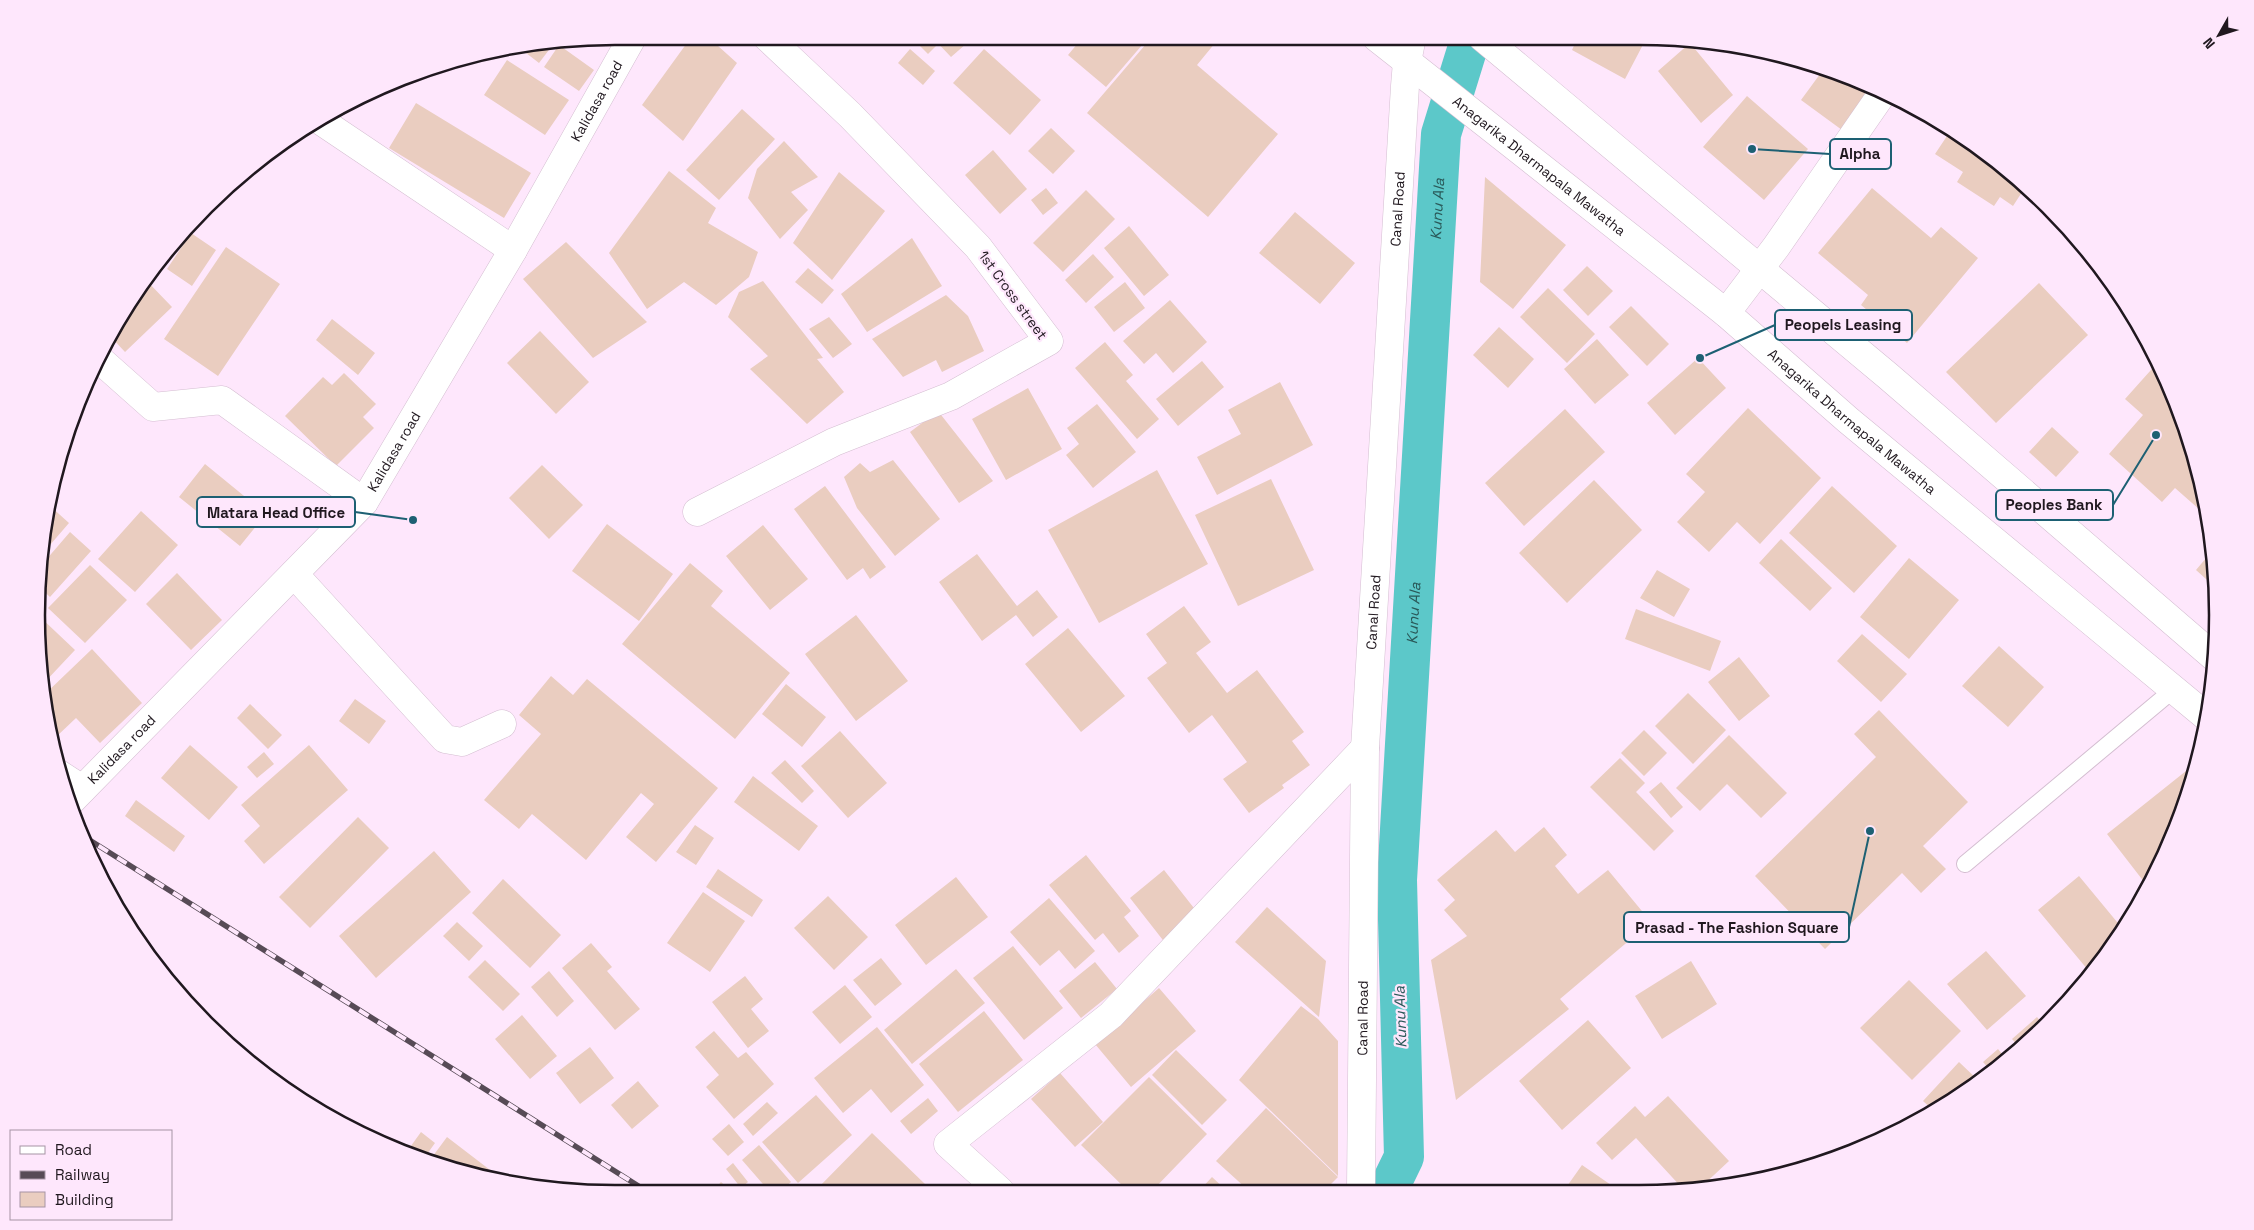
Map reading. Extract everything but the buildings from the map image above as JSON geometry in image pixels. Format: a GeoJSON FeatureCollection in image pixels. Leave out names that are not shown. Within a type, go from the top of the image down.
{"type":"FeatureCollection","features":[{"type":"Feature","properties":{"kind":"main road","name":"Kalidasa road"},"geometry":{"type":"LineString","coordinates":[[76,796],[364,502],[513,250],[628,45]]}},
{"type":"Feature","properties":{"kind":"main road","name":"1st Cross street"},"geometry":{"type":"LineString","coordinates":[[698,512],[834,442],[951,396],[1049,341],[978,248],[850,114],[776,45]]}},
{"type":"Feature","properties":{"kind":"main road","name":"Anagarika Dharmapala Mawatha"},"geometry":{"type":"LineString","coordinates":[[1392,45],[1409,54],[1475,116],[1726,313],[1848,420],[2200,712]]}},
{"type":"Feature","properties":{"kind":"main road"},"geometry":{"type":"LineString","coordinates":[[1492,45],[1888,376],[2208,652]]}},
{"type":"Feature","properties":{"kind":"main road","name":"Canal Road"},"geometry":{"type":"LineString","coordinates":[[1361,1185],[1365,748],[1409,54]]}},
{"type":"Feature","properties":{"kind":"main road"},"geometry":{"type":"LineString","coordinates":[[1726,313],[1760,269],[1879,98]]}},
{"type":"Feature","properties":{"kind":"main road"},"geometry":{"type":"LineString","coordinates":[[325,124],[513,250]]}},
{"type":"Feature","properties":{"kind":"main road"},"geometry":{"type":"LineString","coordinates":[[104,363],[153,407],[222,400],[364,502]]}},
{"type":"Feature","properties":{"kind":"main road"},"geometry":{"type":"LineString","coordinates":[[294,574],[445,739],[462,742],[502,724]]}},
{"type":"Feature","properties":{"kind":"main road"},"geometry":{"type":"LineString","coordinates":[[993,1185],[948,1144],[1111,1015],[1365,748]]}},
{"type":"Feature","properties":{"kind":"lane"},"geometry":{"type":"LineString","coordinates":[[1965,864],[2173,690]]}},
{"type":"Feature","properties":{"kind":"waterway","name":"Kunu Ala"},"geometry":{"type":"LineString","coordinates":[[1390,1185],[1404,1157],[1397,880],[1441,134],[1469,45]]}},
{"type":"Feature","properties":{"kind":"railway"},"geometry":{"type":"LineString","coordinates":[[92,842],[637,1185]]}},
{"type":"Feature","properties":{"kind":"place","name":"Alpha"},"geometry":{"type":"Point","coordinates":[1752,149]}},
{"type":"Feature","properties":{"kind":"place","name":"Peopels Leasing"},"geometry":{"type":"Point","coordinates":[1700,358]}},
{"type":"Feature","properties":{"kind":"place","name":"Peoples Bank"},"geometry":{"type":"Point","coordinates":[2156,435]}},
{"type":"Feature","properties":{"kind":"place","name":"Matara Head Office"},"geometry":{"type":"Point","coordinates":[413,520]}},
{"type":"Feature","properties":{"kind":"place","name":"Prasad - The Fashion Square"},"geometry":{"type":"Point","coordinates":[1870,831]}}]}
